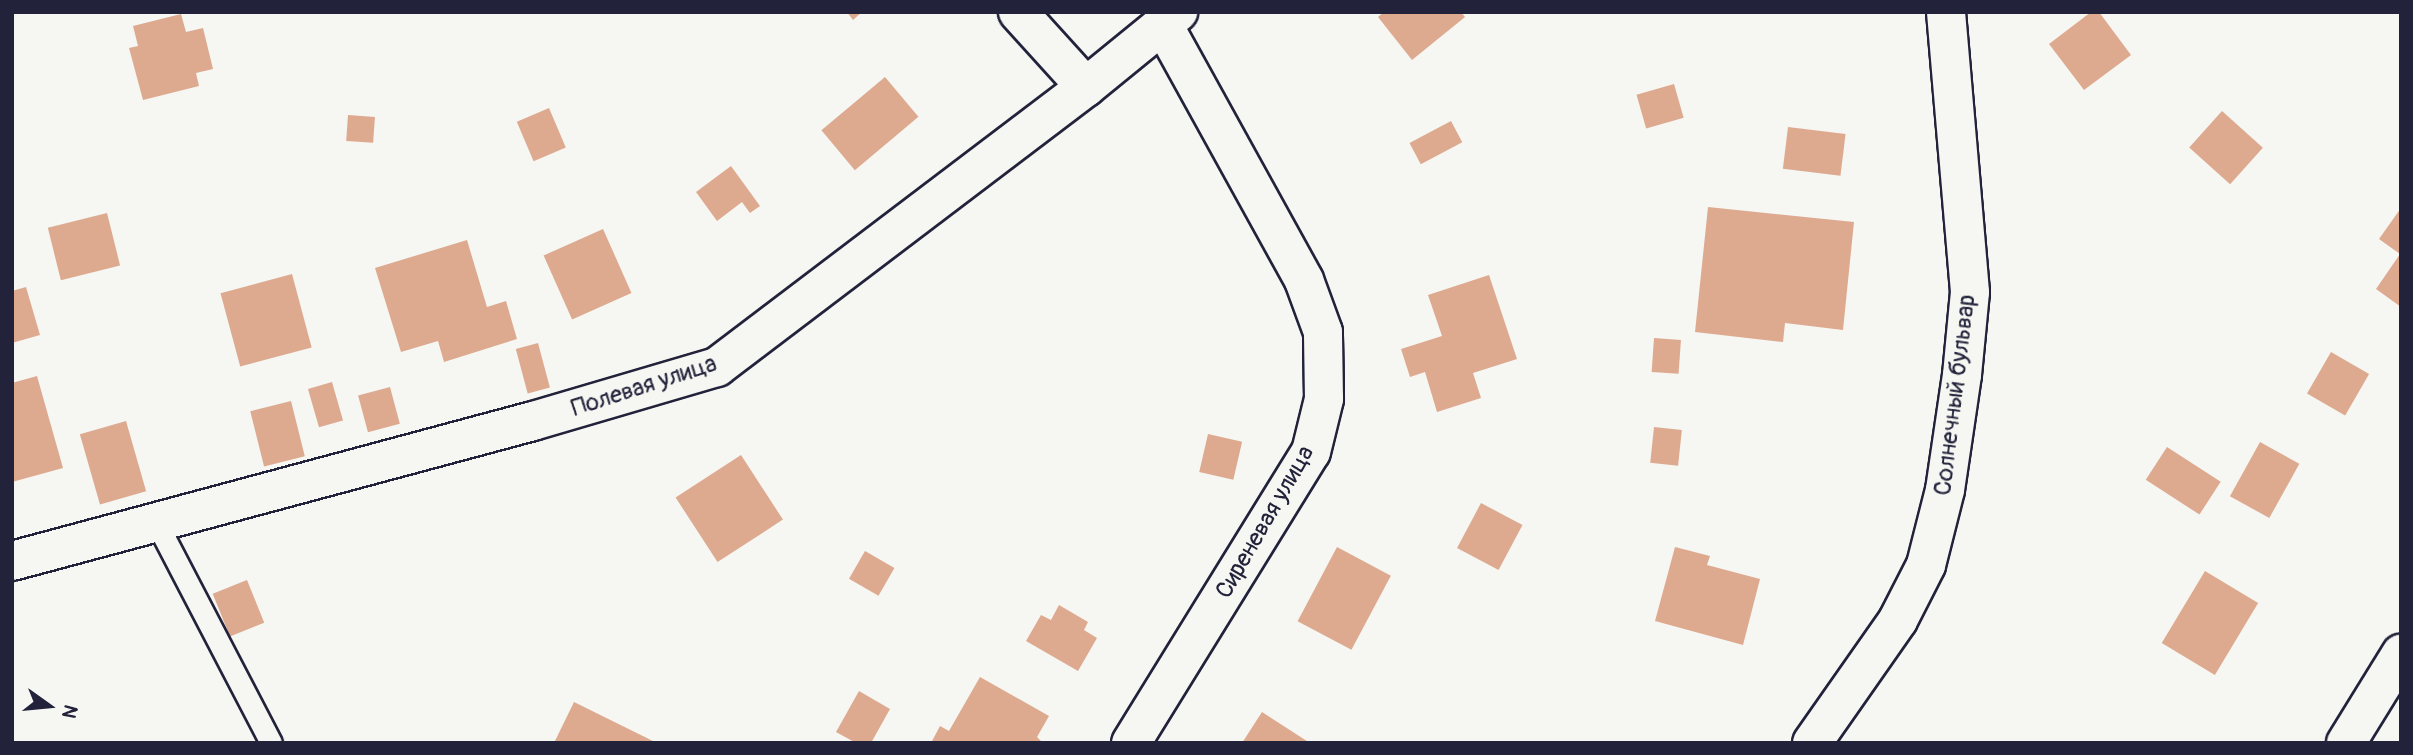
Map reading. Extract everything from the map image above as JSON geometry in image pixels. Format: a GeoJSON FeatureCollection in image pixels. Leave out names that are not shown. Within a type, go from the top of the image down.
{"type":"FeatureCollection","features":[{"type":"Feature","properties":{"kind":"street"},"geometry":{"type":"LineString","coordinates":[[1018,12],[1086,87]]}},
{"type":"Feature","properties":{"kind":"street","name":"Солнечный бульвар"},"geometry":{"type":"LineString","coordinates":[[1812,743],[1898,620],[1926,565],[1945,490],[1962,375],[1970,292],[1946,12]]}},
{"type":"Feature","properties":{"kind":"street","name":"Полевая улица"},"geometry":{"type":"LineString","coordinates":[[12,561],[155,520],[533,421],[717,367],[1086,87],[1170,18]]}},
{"type":"Feature","properties":{"kind":"street","name":"Сиреневая улица"},"geometry":{"type":"LineString","coordinates":[[1131,743],[1311,452],[1324,399],[1323,332],[1304,281],[1170,18]]}},
{"type":"Feature","properties":{"kind":"street"},"geometry":{"type":"LineString","coordinates":[[2346,743],[2401,654]]}},
{"type":"Feature","properties":{"kind":"lane"},"geometry":{"type":"LineString","coordinates":[[155,520],[271,743]]}},
{"type":"Feature","properties":{"kind":"building"},"geometry":{"type":"Polygon","coordinates":[[[847,12],[862,12],[853,20],[847,12]]]}},
{"type":"Feature","properties":{"kind":"building"},"geometry":{"type":"Polygon","coordinates":[[[1384,12],[1461,12],[1465,17],[1412,60],[1378,17],[1384,12]]]}},
{"type":"Feature","properties":{"kind":"building"},"geometry":{"type":"Polygon","coordinates":[[[2091,12],[2099,12],[2131,55],[2084,90],[2049,44],[2091,12]]]}},
{"type":"Feature","properties":{"kind":"building"},"geometry":{"type":"Polygon","coordinates":[[[181,14],[186,32],[203,28],[213,69],[196,73],[199,86],[143,100],[129,48],[138,46],[133,26],[181,14]]]}},
{"type":"Feature","properties":{"kind":"building"},"geometry":{"type":"Polygon","coordinates":[[[885,77],[918,117],[855,170],[821,130],[885,77]]]}},
{"type":"Feature","properties":{"kind":"building"},"geometry":{"type":"Polygon","coordinates":[[[1674,84],[1684,118],[1646,128],[1637,95],[1674,84]]]}},
{"type":"Feature","properties":{"kind":"building"},"geometry":{"type":"Polygon","coordinates":[[[549,108],[566,148],[534,161],[517,122],[549,108]]]}},
{"type":"Feature","properties":{"kind":"building"},"geometry":{"type":"Polygon","coordinates":[[[2222,111],[2263,148],[2230,184],[2189,147],[2222,111]]]}},
{"type":"Feature","properties":{"kind":"building"},"geometry":{"type":"Polygon","coordinates":[[[348,115],[375,117],[373,143],[346,141],[348,115]]]}},
{"type":"Feature","properties":{"kind":"building"},"geometry":{"type":"Polygon","coordinates":[[[1451,121],[1462,142],[1421,164],[1410,143],[1451,121]]]}},
{"type":"Feature","properties":{"kind":"building"},"geometry":{"type":"Polygon","coordinates":[[[1788,127],[1846,134],[1840,176],[1783,169],[1788,127]]]}},
{"type":"Feature","properties":{"kind":"building"},"geometry":{"type":"Polygon","coordinates":[[[731,166],[760,206],[750,213],[742,202],[717,221],[696,192],[731,166]]]}},
{"type":"Feature","properties":{"kind":"building"},"geometry":{"type":"Polygon","coordinates":[[[1708,207],[1854,222],[1843,330],[1785,323],[1783,342],[1695,332],[1708,207]]]}},
{"type":"Feature","properties":{"kind":"building"},"geometry":{"type":"Polygon","coordinates":[[[2401,208],[2401,307],[2376,289],[2400,254],[2379,239],[2401,208]]]}},
{"type":"Feature","properties":{"kind":"building"},"geometry":{"type":"Polygon","coordinates":[[[107,213],[120,265],[61,280],[48,228],[107,213]]]}},
{"type":"Feature","properties":{"kind":"building"},"geometry":{"type":"Polygon","coordinates":[[[603,229],[631,293],[572,319],[544,255],[603,229]]]}},
{"type":"Feature","properties":{"kind":"building"},"geometry":{"type":"Polygon","coordinates":[[[467,240],[487,307],[506,301],[517,339],[444,362],[438,341],[401,352],[375,268],[467,240]]]}},
{"type":"Feature","properties":{"kind":"building"},"geometry":{"type":"Polygon","coordinates":[[[292,274],[312,347],[240,367],[221,293],[292,274]]]}},
{"type":"Feature","properties":{"kind":"building"},"geometry":{"type":"Polygon","coordinates":[[[1489,275],[1517,359],[1473,373],[1481,398],[1437,412],[1425,372],[1410,377],[1401,349],[1442,336],[1428,295],[1489,275]]]}},
{"type":"Feature","properties":{"kind":"building"},"geometry":{"type":"Polygon","coordinates":[[[26,287],[40,335],[12,343],[12,291],[26,287]]]}},
{"type":"Feature","properties":{"kind":"building"},"geometry":{"type":"Polygon","coordinates":[[[1654,338],[1681,340],[1679,374],[1652,372],[1654,338]]]}},
{"type":"Feature","properties":{"kind":"building"},"geometry":{"type":"Polygon","coordinates":[[[538,343],[550,387],[528,393],[516,349],[538,343]]]}},
{"type":"Feature","properties":{"kind":"building"},"geometry":{"type":"Polygon","coordinates":[[[2331,352],[2369,374],[2345,416],[2307,394],[2331,352]]]}},
{"type":"Feature","properties":{"kind":"building"},"geometry":{"type":"Polygon","coordinates":[[[37,376],[63,468],[12,482],[12,383],[37,376]]]}},
{"type":"Feature","properties":{"kind":"building"},"geometry":{"type":"Polygon","coordinates":[[[332,382],[343,420],[319,427],[308,389],[332,382]]]}},
{"type":"Feature","properties":{"kind":"building"},"geometry":{"type":"Polygon","coordinates":[[[390,387],[400,424],[368,432],[358,396],[390,387]]]}},
{"type":"Feature","properties":{"kind":"building"},"geometry":{"type":"Polygon","coordinates":[[[291,401],[305,456],[264,466],[250,411],[291,401]]]}},
{"type":"Feature","properties":{"kind":"building"},"geometry":{"type":"Polygon","coordinates":[[[126,421],[146,491],[100,504],[80,434],[126,421]]]}},
{"type":"Feature","properties":{"kind":"building"},"geometry":{"type":"Polygon","coordinates":[[[1654,427],[1682,430],[1678,466],[1650,463],[1654,427]]]}},
{"type":"Feature","properties":{"kind":"building"},"geometry":{"type":"Polygon","coordinates":[[[1208,434],[1242,442],[1233,480],[1199,472],[1208,434]]]}},
{"type":"Feature","properties":{"kind":"building"},"geometry":{"type":"Polygon","coordinates":[[[2260,442],[2299,464],[2269,518],[2230,496],[2260,442]]]}},
{"type":"Feature","properties":{"kind":"building"},"geometry":{"type":"Polygon","coordinates":[[[2167,447],[2221,482],[2199,515],[2146,480],[2167,447]]]}},
{"type":"Feature","properties":{"kind":"building"},"geometry":{"type":"Polygon","coordinates":[[[741,455],[783,520],[718,562],[676,497],[741,455]]]}},
{"type":"Feature","properties":{"kind":"building"},"geometry":{"type":"Polygon","coordinates":[[[1481,503],[1522,525],[1499,570],[1457,548],[1481,503]]]}},
{"type":"Feature","properties":{"kind":"building"},"geometry":{"type":"Polygon","coordinates":[[[1337,547],[1391,576],[1351,650],[1298,621],[1337,547]]]}},
{"type":"Feature","properties":{"kind":"building"},"geometry":{"type":"Polygon","coordinates":[[[1675,547],[1710,556],[1707,565],[1760,579],[1743,645],[1655,621],[1675,547]]]}},
{"type":"Feature","properties":{"kind":"building"},"geometry":{"type":"Polygon","coordinates":[[[865,551],[894,568],[878,596],[849,579],[865,551]]]}},
{"type":"Feature","properties":{"kind":"building"},"geometry":{"type":"Polygon","coordinates":[[[2205,571],[2258,603],[2215,675],[2162,643],[2205,571]]]}},
{"type":"Feature","properties":{"kind":"building"},"geometry":{"type":"Polygon","coordinates":[[[247,580],[264,623],[230,637],[213,594],[247,580]]]}},
{"type":"Feature","properties":{"kind":"building"},"geometry":{"type":"Polygon","coordinates":[[[1059,605],[1088,622],[1084,630],[1097,638],[1078,671],[1026,641],[1041,615],[1051,620],[1059,605]]]}},
{"type":"Feature","properties":{"kind":"building"},"geometry":{"type":"Polygon","coordinates":[[[980,677],[1049,716],[1037,737],[1043,743],[931,743],[940,726],[949,731],[980,677]]]}},
{"type":"Feature","properties":{"kind":"building"},"geometry":{"type":"Polygon","coordinates":[[[859,691],[890,709],[871,743],[856,743],[836,732],[859,691]]]}},
{"type":"Feature","properties":{"kind":"building"},"geometry":{"type":"Polygon","coordinates":[[[574,702],[657,743],[554,743],[574,702]]]}},
{"type":"Feature","properties":{"kind":"building"},"geometry":{"type":"Polygon","coordinates":[[[1262,712],[1310,743],[1242,743],[1262,712]]]}}]}
